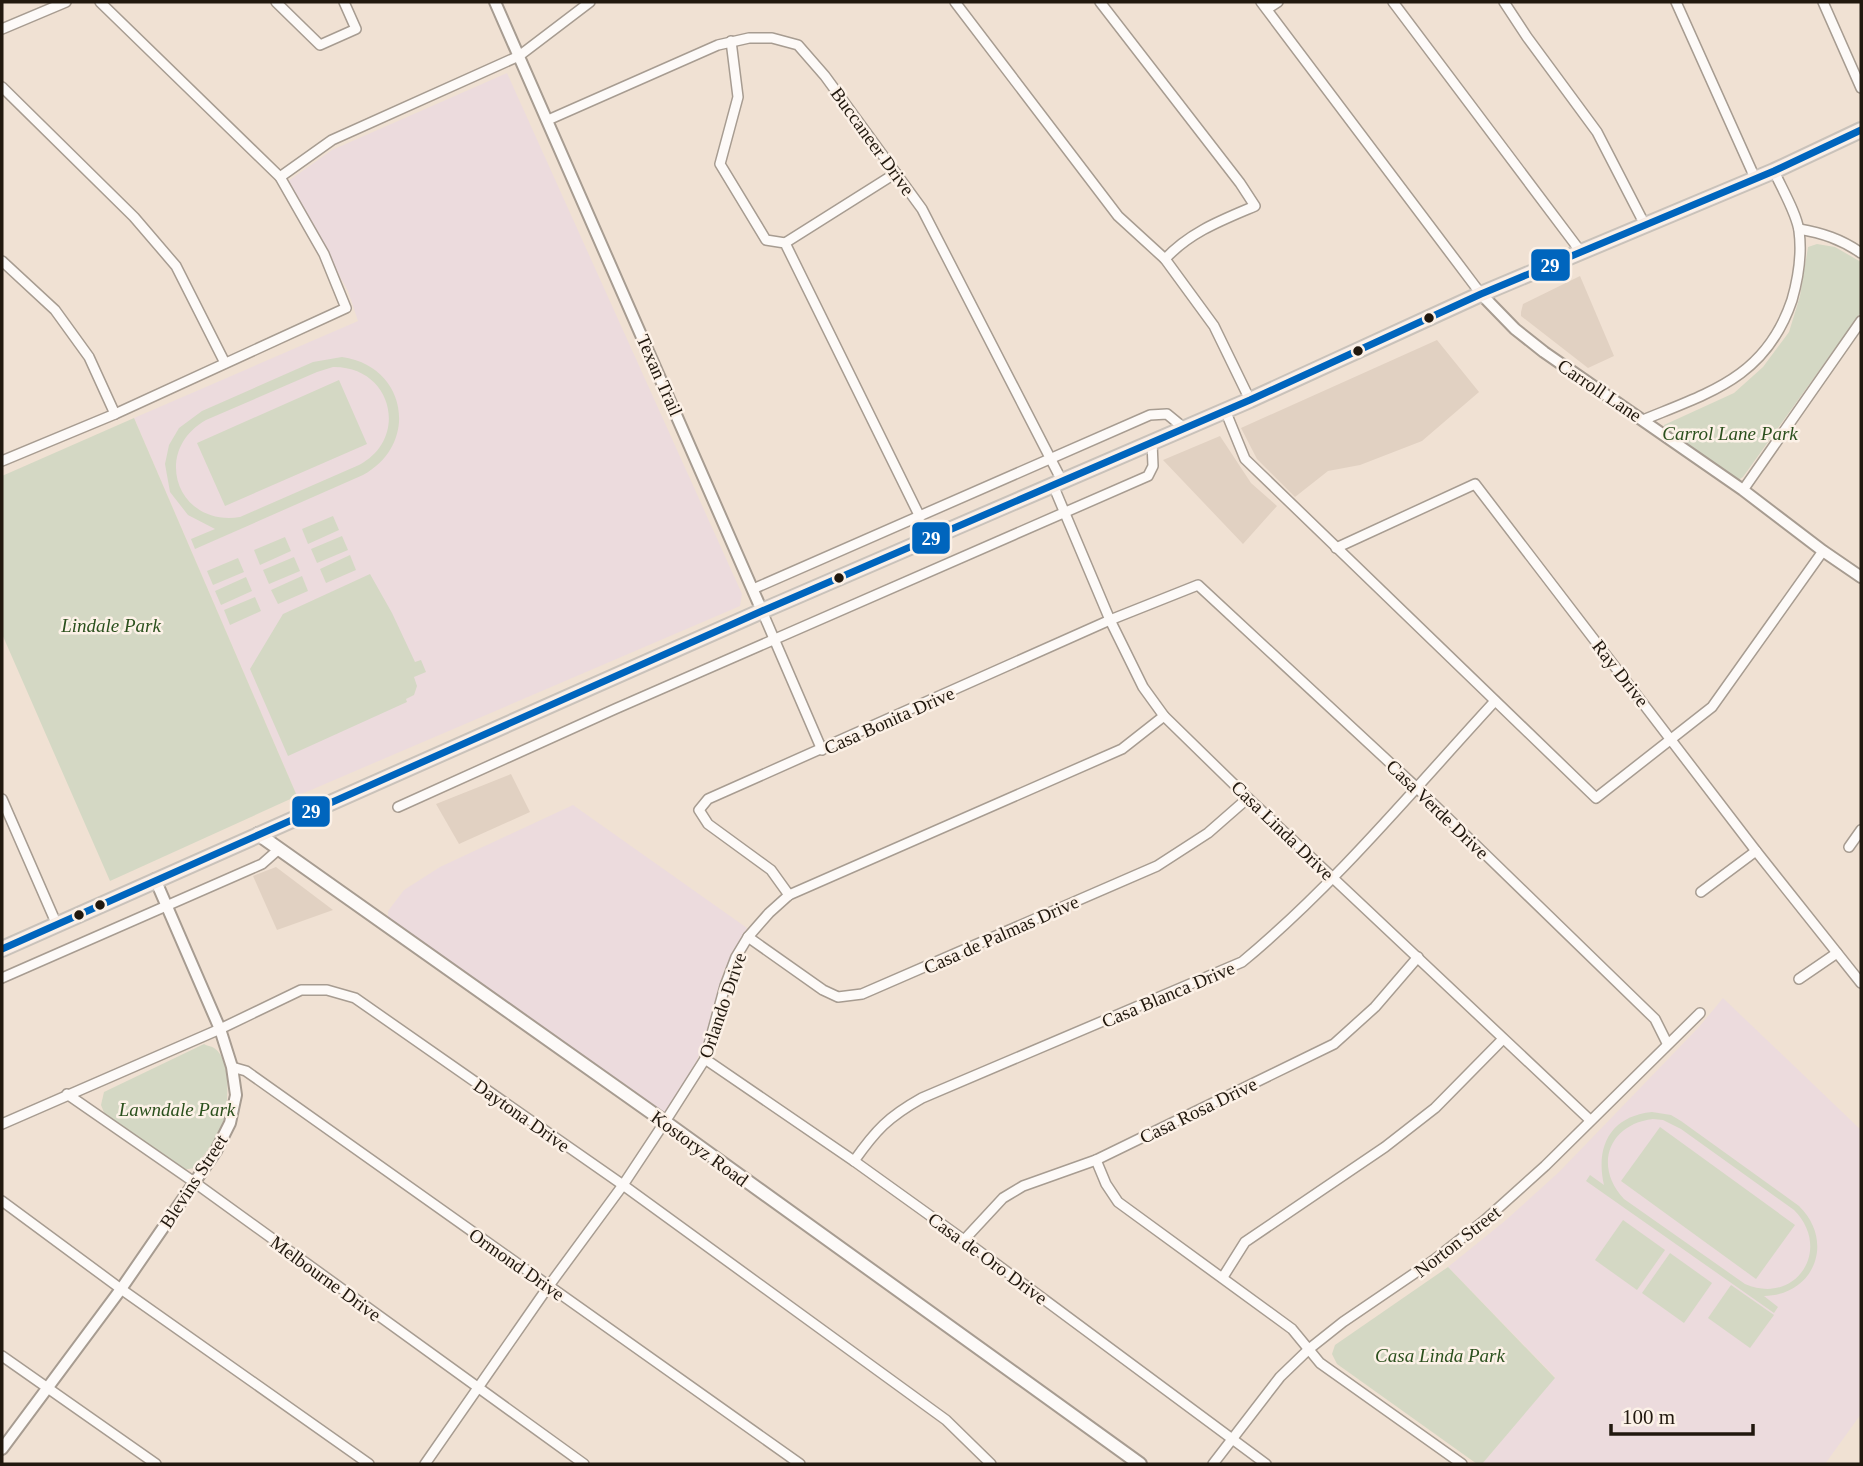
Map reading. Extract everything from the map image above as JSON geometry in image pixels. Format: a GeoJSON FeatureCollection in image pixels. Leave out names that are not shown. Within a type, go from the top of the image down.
{"type":"FeatureCollection","features":[{"type":"Feature","properties":{"kind":"main road"},"geometry":{"type":"LineString","coordinates":[[2,949],[762,611],[1250,400],[1481,294],[1774,171],[1861,131]]}},
{"type":"Feature","properties":{"kind":"main road","name":"Kostoryz Road"},"geometry":{"type":"LineString","coordinates":[[258,834],[665,1122],[1140,1464]]}},
{"type":"Feature","properties":{"kind":"street"},"geometry":{"type":"LineString","coordinates":[[2,29],[46,5],[66,2]]}},
{"type":"Feature","properties":{"kind":"street"},"geometry":{"type":"LineString","coordinates":[[2,461],[115,414],[346,308],[324,254],[279,177],[100,2]]}},
{"type":"Feature","properties":{"kind":"street"},"geometry":{"type":"LineString","coordinates":[[276,2],[320,45],[356,29],[344,2]]}},
{"type":"Feature","properties":{"kind":"street","name":"Texan Trail"},"geometry":{"type":"LineString","coordinates":[[495,2],[822,750]]}},
{"type":"Feature","properties":{"kind":"street"},"geometry":{"type":"LineString","coordinates":[[279,177],[332,140],[519,56],[590,2]]}},
{"type":"Feature","properties":{"kind":"street"},"geometry":{"type":"LineString","coordinates":[[955,2],[1118,216],[1165,259],[1213,326],[1250,400]]}},
{"type":"Feature","properties":{"kind":"street"},"geometry":{"type":"LineString","coordinates":[[1100,2],[1255,206],[1213,224],[1180,243],[1165,259]]}},
{"type":"Feature","properties":{"kind":"street"},"geometry":{"type":"LineString","coordinates":[[1278,2],[1264,5],[1481,294]]}},
{"type":"Feature","properties":{"kind":"street"},"geometry":{"type":"LineString","coordinates":[[1394,2],[1581,252]]}},
{"type":"Feature","properties":{"kind":"street"},"geometry":{"type":"LineString","coordinates":[[1504,2],[1597,132],[1645,225]]}},
{"type":"Feature","properties":{"kind":"street"},"geometry":{"type":"LineString","coordinates":[[1676,2],[1755,178]]}},
{"type":"Feature","properties":{"kind":"street"},"geometry":{"type":"LineString","coordinates":[[1823,2],[1861,88]]}},
{"type":"Feature","properties":{"kind":"street","name":"Buccaneer Drive"},"geometry":{"type":"LineString","coordinates":[[548,120],[731,41],[772,38],[799,46],[825,76],[922,209],[1051,459],[1058,483]]}},
{"type":"Feature","properties":{"kind":"street"},"geometry":{"type":"LineString","coordinates":[[731,41],[738,97],[720,164],[766,240],[785,243],[896,173]]}},
{"type":"Feature","properties":{"kind":"street"},"geometry":{"type":"LineString","coordinates":[[2,87],[135,218],[176,266],[225,363]]}},
{"type":"Feature","properties":{"kind":"street"},"geometry":{"type":"LineString","coordinates":[[1643,420],[1706,394],[1740,376],[1766,352],[1784,323],[1797,283],[1799,229],[1774,171]]}},
{"type":"Feature","properties":{"kind":"street"},"geometry":{"type":"LineString","coordinates":[[1799,229],[1845,242],[1861,253]]}},
{"type":"Feature","properties":{"kind":"street"},"geometry":{"type":"LineString","coordinates":[[785,243],[920,517]]}},
{"type":"Feature","properties":{"kind":"street"},"geometry":{"type":"LineString","coordinates":[[2,261],[55,310],[89,357],[115,414]]}},
{"type":"Feature","properties":{"kind":"street","name":"Carroll Lane"},"geometry":{"type":"LineString","coordinates":[[1481,294],[1536,346],[1744,490],[1823,551],[1859,571]]}},
{"type":"Feature","properties":{"kind":"street"},"geometry":{"type":"LineString","coordinates":[[1744,490],[1861,321]]}},
{"type":"Feature","properties":{"kind":"street"},"geometry":{"type":"LineString","coordinates":[[1225,410],[1245,459],[1596,798],[1712,707],[1823,551]]}},
{"type":"Feature","properties":{"kind":"street"},"geometry":{"type":"LineString","coordinates":[[753,589],[1150,415],[1167,414],[1184,428]]}},
{"type":"Feature","properties":{"kind":"street"},"geometry":{"type":"LineString","coordinates":[[398,807],[1148,476],[1153,466],[1152,442]]}},
{"type":"Feature","properties":{"kind":"street","name":"Casa Linda Drive"},"geometry":{"type":"LineString","coordinates":[[1058,483],[1064,513],[1110,620],[1143,687],[1164,716],[1590,1120]]}},
{"type":"Feature","properties":{"kind":"street","name":"Ray Drive"},"geometry":{"type":"LineString","coordinates":[[1336,548],[1475,484],[1756,851],[1861,983]]}},
{"type":"Feature","properties":{"kind":"street","name":"Casa Bonita Drive"},"geometry":{"type":"LineString","coordinates":[[789,895],[771,870],[708,824],[699,810],[708,799],[1110,620],[1198,585]]}},
{"type":"Feature","properties":{"kind":"street","name":"Casa Verde Drive"},"geometry":{"type":"LineString","coordinates":[[1198,585],[1416,787],[1655,1019],[1667,1043]]}},
{"type":"Feature","properties":{"kind":"street","name":"Casa Blanca Drive"},"geometry":{"type":"LineString","coordinates":[[854,1161],[875,1132],[895,1113],[922,1098],[1242,962],[1282,929],[1333,878],[1495,701]]}},
{"type":"Feature","properties":{"kind":"street","name":"Orlando Drive"},"geometry":{"type":"LineString","coordinates":[[425,1464],[548,1287],[623,1185],[705,1059],[724,986],[736,957],[748,937],[769,913],[789,895],[1122,749],[1164,716]]}},
{"type":"Feature","properties":{"kind":"street","name":"Casa de Palmas Drive"},"geometry":{"type":"LineString","coordinates":[[748,937],[823,990],[838,997],[862,994],[1157,866],[1209,833],[1248,798]]}},
{"type":"Feature","properties":{"kind":"street"},"geometry":{"type":"LineString","coordinates":[[2,799],[57,925]]}},
{"type":"Feature","properties":{"kind":"street"},"geometry":{"type":"LineString","coordinates":[[1849,847],[1861,830]]}},
{"type":"Feature","properties":{"kind":"street"},"geometry":{"type":"LineString","coordinates":[[2,978],[262,864],[279,849]]}},
{"type":"Feature","properties":{"kind":"street"},"geometry":{"type":"LineString","coordinates":[[1701,892],[1756,851]]}},
{"type":"Feature","properties":{"kind":"street","name":"Blevins Street"},"geometry":{"type":"LineString","coordinates":[[2,1449],[121,1289],[216,1151],[230,1123],[236,1095],[232,1067],[219,1029],[155,879]]}},
{"type":"Feature","properties":{"kind":"street"},"geometry":{"type":"LineString","coordinates":[[1799,979],[1838,953]]}},
{"type":"Feature","properties":{"kind":"street","name":"Casa Rosa Drive"},"geometry":{"type":"LineString","coordinates":[[964,1240],[1003,1198],[1023,1186],[1096,1160],[1334,1044],[1375,1007],[1418,957]]}},
{"type":"Feature","properties":{"kind":"street","name":"Daytona Drive"},"geometry":{"type":"LineString","coordinates":[[2,1124],[301,990],[327,990],[355,999],[623,1185],[946,1420],[991,1464]]}},
{"type":"Feature","properties":{"kind":"street","name":"Norton Street"},"geometry":{"type":"LineString","coordinates":[[1213,1464],[1280,1377],[1309,1349],[1343,1322],[1434,1260],[1485,1220],[1545,1166],[1700,1013]]}},
{"type":"Feature","properties":{"kind":"street"},"geometry":{"type":"LineString","coordinates":[[1223,1277],[1245,1242],[1385,1147],[1435,1108],[1503,1039]]}},
{"type":"Feature","properties":{"kind":"street","name":"Casa de Oro Drive"},"geometry":{"type":"LineString","coordinates":[[705,1059],[964,1240],[1266,1464]]}},
{"type":"Feature","properties":{"kind":"street","name":"Ormond Drive"},"geometry":{"type":"LineString","coordinates":[[232,1067],[246,1071],[800,1464]]}},
{"type":"Feature","properties":{"kind":"street","name":"Melbourne Drive"},"geometry":{"type":"LineString","coordinates":[[67,1094],[194,1182],[584,1464]]}},
{"type":"Feature","properties":{"kind":"street"},"geometry":{"type":"LineString","coordinates":[[1096,1160],[1106,1184],[1118,1202],[1292,1329],[1320,1363],[1462,1464]]}},
{"type":"Feature","properties":{"kind":"street"},"geometry":{"type":"LineString","coordinates":[[2,1201],[121,1289],[369,1464]]}},
{"type":"Feature","properties":{"kind":"street"},"geometry":{"type":"LineString","coordinates":[[2,1356],[156,1464]]}},
{"type":"Feature","properties":{"kind":"shaded area"},"geometry":{"type":"Polygon","coordinates":[[[507,73],[742,594],[740,606],[297,796],[134,418],[358,321],[348,291],[287,182],[332,150],[507,73]]]}},
{"type":"Feature","properties":{"kind":"shaded area"},"geometry":{"type":"Polygon","coordinates":[[[1580,276],[1614,356],[1588,368],[1521,316],[1523,304],[1580,276]]]}},
{"type":"Feature","properties":{"kind":"shaded area"},"geometry":{"type":"Polygon","coordinates":[[[1437,340],[1479,392],[1422,441],[1360,465],[1328,471],[1295,497],[1257,459],[1241,428],[1437,340]]]}},
{"type":"Feature","properties":{"kind":"shaded area"},"geometry":{"type":"Polygon","coordinates":[[[1220,436],[1251,483],[1277,506],[1243,544],[1163,460],[1220,436]]]}},
{"type":"Feature","properties":{"kind":"shaded area"},"geometry":{"type":"Polygon","coordinates":[[[511,774],[530,812],[459,844],[436,804],[511,774]]]}},
{"type":"Feature","properties":{"kind":"shaded area"},"geometry":{"type":"Polygon","coordinates":[[[573,805],[747,928],[724,970],[701,1051],[689,1077],[668,1111],[661,1114],[388,919],[388,911],[404,890],[440,867],[573,805]]]}},
{"type":"Feature","properties":{"kind":"shaded area"},"geometry":{"type":"Polygon","coordinates":[[[276,867],[333,910],[277,930],[253,876],[276,867]]]}},
{"type":"Feature","properties":{"kind":"shaded area"},"geometry":{"type":"Polygon","coordinates":[[[1723,998],[1861,1130],[1861,1414],[1825,1464],[1482,1464],[1555,1377],[1448,1267],[1559,1172],[1699,1027],[1723,998]]]}},
{"type":"Feature","properties":{"kind":"green space","name":"Carrol Lane Park"},"geometry":{"type":"Polygon","coordinates":[[[1817,244],[1835,247],[1861,262],[1861,312],[1743,477],[1738,480],[1664,430],[1664,425],[1734,393],[1763,367],[1789,332],[1800,296],[1808,247],[1817,244]]]}},
{"type":"Feature","properties":{"kind":"green space"},"geometry":{"type":"Polygon","coordinates":[[[342,357],[364,363],[381,375],[392,390],[398,408],[399,426],[393,445],[381,461],[363,475],[195,549],[191,539],[215,529],[188,515],[170,492],[165,464],[169,445],[179,428],[202,411],[313,362],[342,357]],[[333,367],[317,372],[206,420],[189,433],[179,450],[176,467],[179,484],[187,499],[200,510],[218,517],[240,517],[359,465],[375,453],[385,438],[389,422],[387,406],[381,390],[369,378],[353,370],[333,367]]]}},
{"type":"Feature","properties":{"kind":"green space"},"geometry":{"type":"Polygon","coordinates":[[[339,380],[367,444],[225,506],[197,443],[339,380]]]}},
{"type":"Feature","properties":{"kind":"green space","name":"Lindale Park"},"geometry":{"type":"Polygon","coordinates":[[[134,418],[297,796],[110,881],[2,634],[2,476],[134,418]]]}},
{"type":"Feature","properties":{"kind":"green space"},"geometry":{"type":"Polygon","coordinates":[[[333,516],[339,530],[308,544],[302,529],[333,516]]]}},
{"type":"Feature","properties":{"kind":"green space"},"geometry":{"type":"Polygon","coordinates":[[[342,536],[348,550],[317,563],[311,549],[342,536]]]}},
{"type":"Feature","properties":{"kind":"green space"},"geometry":{"type":"Polygon","coordinates":[[[285,537],[291,551],[260,565],[254,550],[285,537]]]}},
{"type":"Feature","properties":{"kind":"green space"},"geometry":{"type":"Polygon","coordinates":[[[350,555],[356,570],[326,583],[320,569],[350,555]]]}},
{"type":"Feature","properties":{"kind":"green space"},"geometry":{"type":"Polygon","coordinates":[[[294,557],[300,571],[269,584],[263,570],[294,557]]]}},
{"type":"Feature","properties":{"kind":"green space"},"geometry":{"type":"Polygon","coordinates":[[[238,558],[244,572],[213,585],[207,571],[238,558]]]}},
{"type":"Feature","properties":{"kind":"green space"},"geometry":{"type":"Polygon","coordinates":[[[370,574],[415,662],[421,660],[426,672],[414,677],[417,686],[414,695],[406,699],[407,702],[288,756],[250,669],[283,614],[370,574]]]}},
{"type":"Feature","properties":{"kind":"green space"},"geometry":{"type":"Polygon","coordinates":[[[302,576],[308,591],[278,604],[271,590],[302,576]]]}},
{"type":"Feature","properties":{"kind":"green space"},"geometry":{"type":"Polygon","coordinates":[[[246,577],[252,591],[221,605],[215,591],[246,577]]]}},
{"type":"Feature","properties":{"kind":"green space"},"geometry":{"type":"Polygon","coordinates":[[[255,597],[261,611],[230,625],[224,610],[255,597]]]}},
{"type":"Feature","properties":{"kind":"green space","name":"Lawndale Park"},"geometry":{"type":"Polygon","coordinates":[[[204,1044],[214,1048],[224,1062],[226,1108],[219,1132],[195,1168],[182,1170],[105,1115],[101,1105],[104,1092],[204,1044]]]}},
{"type":"Feature","properties":{"kind":"green space"},"geometry":{"type":"Polygon","coordinates":[[[1652,1112],[1671,1115],[1681,1121],[1799,1206],[1810,1220],[1816,1235],[1814,1264],[1807,1276],[1796,1286],[1782,1293],[1764,1296],[1778,1307],[1774,1313],[1586,1181],[1590,1175],[1604,1185],[1602,1158],[1609,1135],[1626,1120],[1652,1112]],[[1653,1119],[1626,1129],[1610,1148],[1609,1173],[1624,1199],[1745,1284],[1763,1289],[1780,1287],[1793,1281],[1803,1270],[1809,1256],[1810,1241],[1805,1225],[1794,1210],[1681,1129],[1663,1120],[1653,1119]]]}},
{"type":"Feature","properties":{"kind":"green space"},"geometry":{"type":"Polygon","coordinates":[[[1660,1127],[1795,1225],[1756,1279],[1621,1181],[1660,1127]]]}},
{"type":"Feature","properties":{"kind":"green space"},"geometry":{"type":"Polygon","coordinates":[[[1623,1220],[1665,1250],[1637,1290],[1595,1260],[1623,1220]]]}},
{"type":"Feature","properties":{"kind":"green space"},"geometry":{"type":"Polygon","coordinates":[[[1670,1253],[1712,1283],[1684,1323],[1642,1293],[1670,1253]]]}},
{"type":"Feature","properties":{"kind":"green space","name":"Casa Linda Park"},"geometry":{"type":"Polygon","coordinates":[[[1448,1267],[1555,1378],[1482,1464],[1477,1464],[1337,1364],[1332,1354],[1335,1345],[1448,1267]]]}},
{"type":"Feature","properties":{"kind":"green space"},"geometry":{"type":"Polygon","coordinates":[[[1731,1285],[1774,1315],[1750,1348],[1708,1318],[1731,1285]]]}},
{"type":"Feature","properties":{"kind":"transit line","name":"29"},"geometry":{"type":"LineString","coordinates":[[2,949],[762,611],[1250,400],[1481,294],[1774,171],[1861,130]]}}]}
